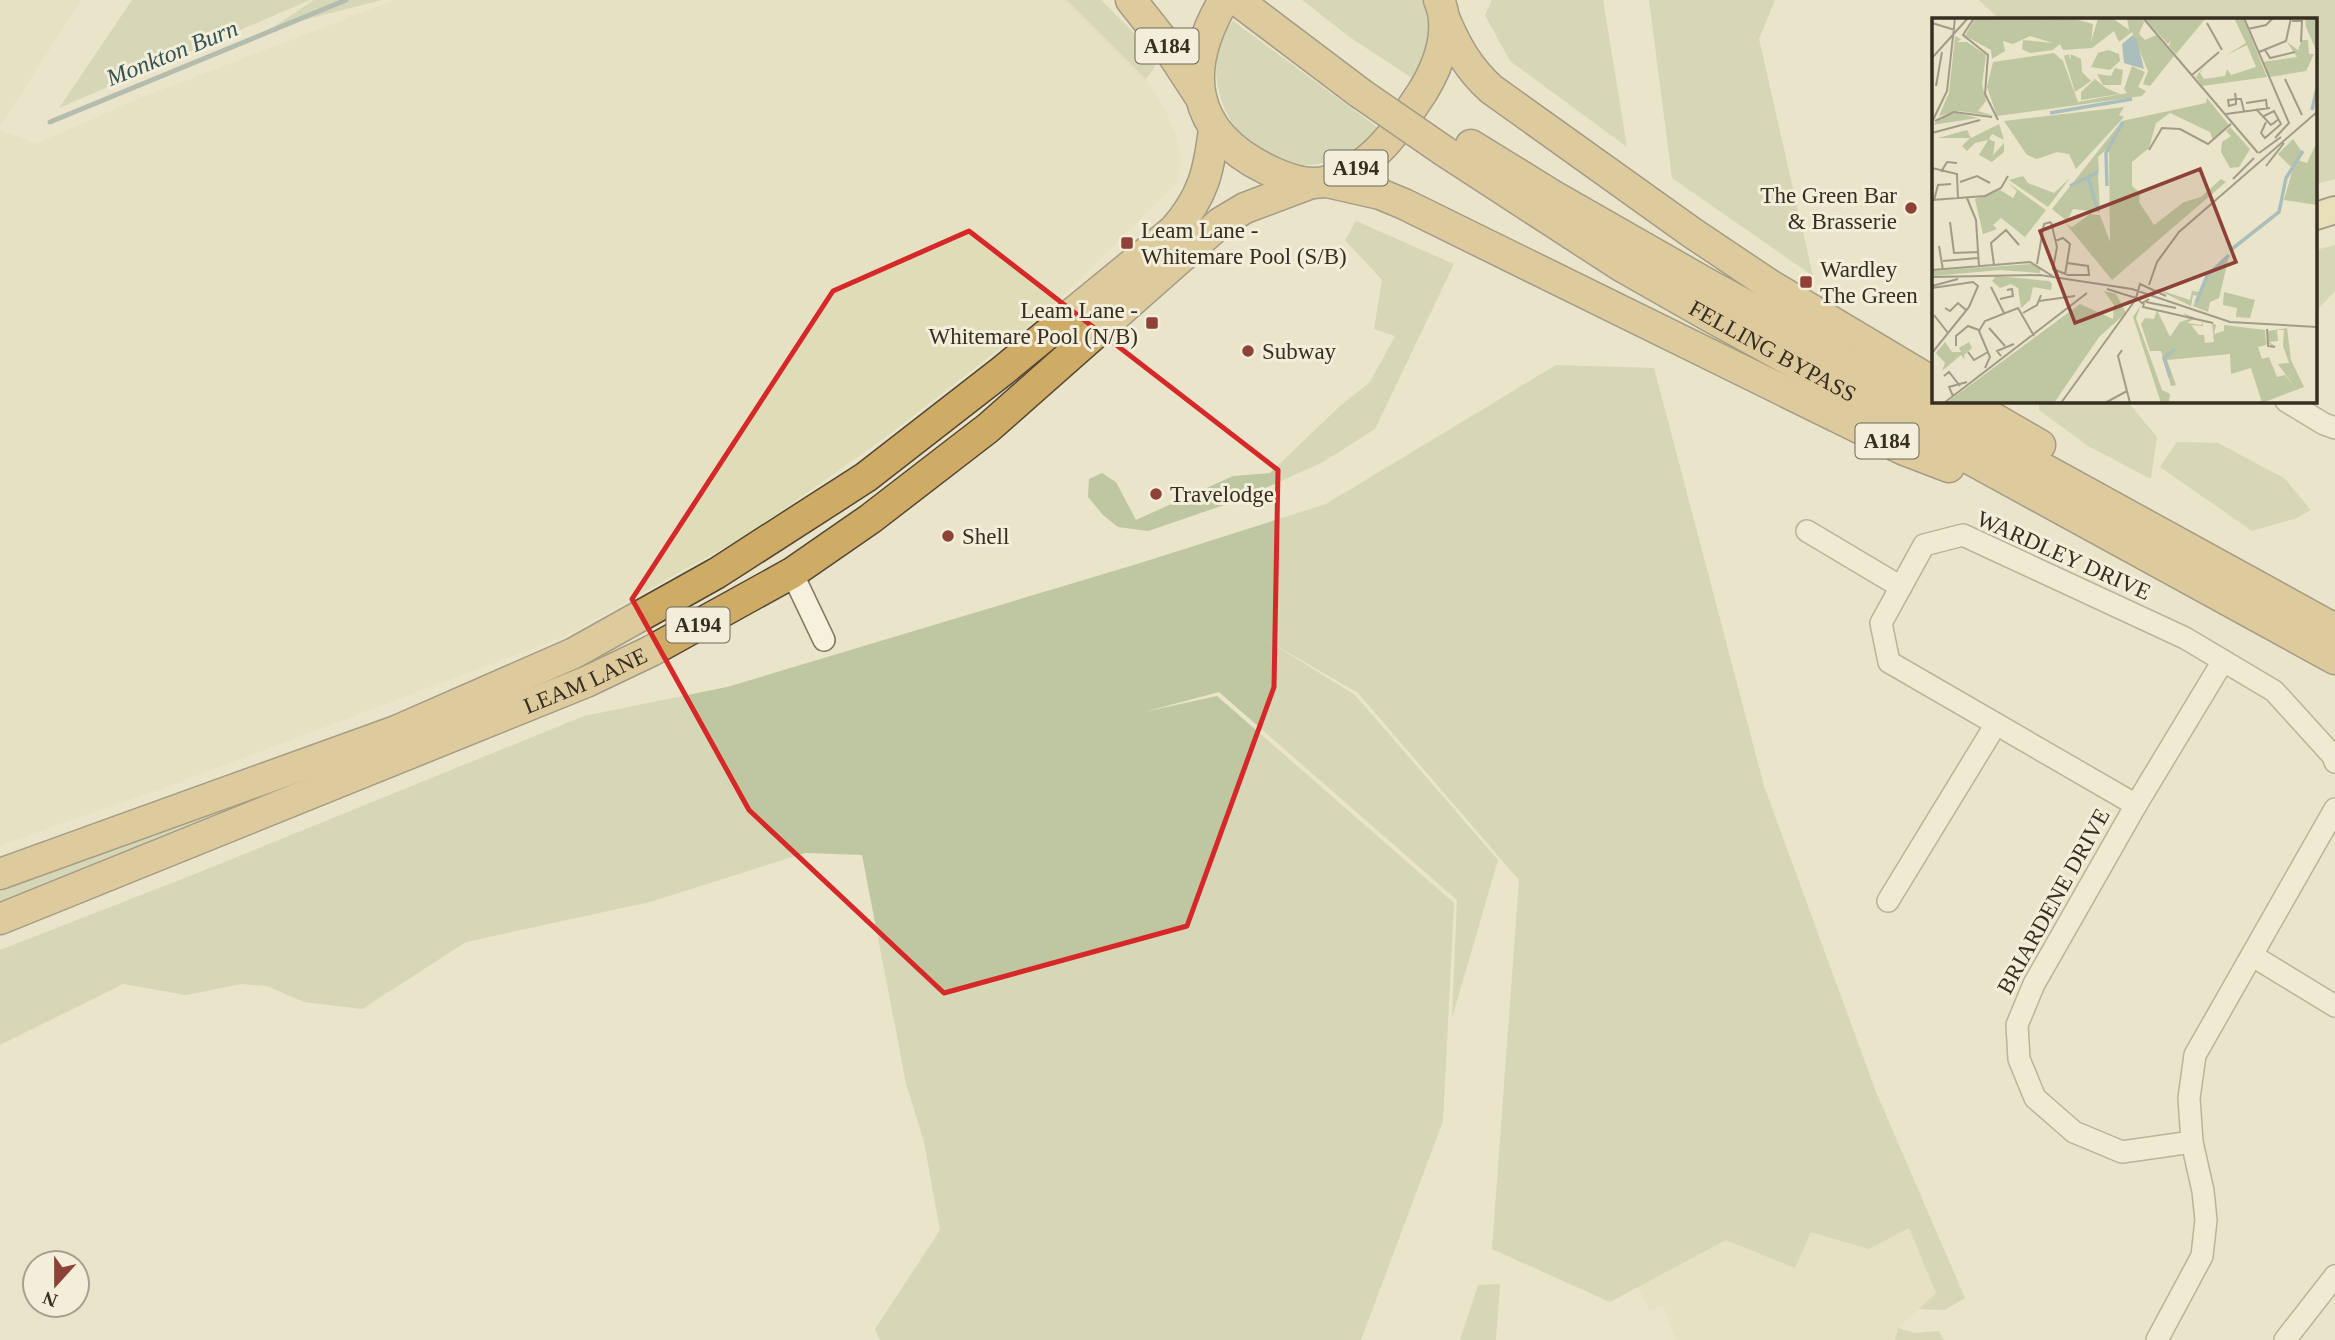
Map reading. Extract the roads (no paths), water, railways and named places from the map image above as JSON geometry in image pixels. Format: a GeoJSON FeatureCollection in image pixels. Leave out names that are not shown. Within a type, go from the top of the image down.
{"type":"FeatureCollection","features":[{"type":"Feature","properties":{"kind":"highway","name":"A184"},"geometry":{"type":"LineString","coordinates":[[1131,0],[1165,43],[1199,95]]}},
{"type":"Feature","properties":{"kind":"highway","name":"A194"},"geometry":{"type":"LineString","coordinates":[[1224,0],[1205,38],[1199,60],[1199,95],[1214,129],[1242,155],[1259,166],[1277,174],[1318,183],[1365,162],[1386,143],[1407,116],[1431,78],[1440,55],[1442,6]]}},
{"type":"Feature","properties":{"kind":"highway","name":"FELLING BYPASS"},"geometry":{"type":"LineString","coordinates":[[1237,0],[1275,13],[1366,84],[1556,224],[1621,266],[2335,659]]}},
{"type":"Feature","properties":{"kind":"highway"},"geometry":{"type":"LineString","coordinates":[[1442,6],[1462,56],[1480,79],[1691,232],[1770,285],[1932,382]]}},
{"type":"Feature","properties":{"kind":"highway","name":"LEAM LANE"},"geometry":{"type":"LineString","coordinates":[[0,874],[396,731],[574,653],[717,573],[866,477],[1001,372],[1174,230],[1192,207],[1205,181],[1214,129]]}},
{"type":"Feature","properties":{"kind":"highway","name":"FELLING BYPASS"},"geometry":{"type":"LineString","coordinates":[[1449,143],[1552,195],[1704,282],[2335,629]]}},
{"type":"Feature","properties":{"kind":"highway","name":"A184"},"geometry":{"type":"LineString","coordinates":[[1318,183],[1380,194],[1404,204],[1902,449],[2070,514]]}},
{"type":"Feature","properties":{"kind":"highway","name":"LEAM LANE"},"geometry":{"type":"LineString","coordinates":[[0,919],[586,682],[651,651],[792,573],[891,503],[988,428],[1220,223],[1245,208],[1318,183]]}},
{"type":"Feature","properties":{"kind":"highway"},"geometry":{"type":"LineString","coordinates":[[1899,363],[1932,362]]}},
{"type":"Feature","properties":{"kind":"highway","name":"A184"},"geometry":{"type":"LineString","coordinates":[[1967,402],[2000,412],[2116,491],[2178,542]]}},
{"type":"Feature","properties":{"kind":"main road"},"geometry":{"type":"LineString","coordinates":[[2318,215],[2335,211]]}},
{"type":"Feature","properties":{"kind":"street"},"geometry":{"type":"LineString","coordinates":[[2288,402],[2324,425],[2335,428]]}},
{"type":"Feature","properties":{"kind":"street"},"geometry":{"type":"LineString","coordinates":[[1807,531],[1901,587]]}},
{"type":"Feature","properties":{"kind":"street","name":"WARDLEY DRIVE"},"geometry":{"type":"LineString","coordinates":[[2136,805],[1889,662],[1881,623],[1924,545],[1963,535],[2185,638],[2274,691],[2333,756],[2335,762]]}},
{"type":"Feature","properties":{"kind":"street"},"geometry":{"type":"LineString","coordinates":[[792,573],[824,640]]}},
{"type":"Feature","properties":{"kind":"street","name":"BRIARDENE DRIVE"},"geometry":{"type":"LineString","coordinates":[[2192,1142],[2122,1152],[2074,1132],[2035,1097],[2019,1059],[2017,1026],[2034,984],[2223,660]]}},
{"type":"Feature","properties":{"kind":"street"},"geometry":{"type":"LineString","coordinates":[[1888,901],[1996,724]]}},
{"type":"Feature","properties":{"kind":"street"},"geometry":{"type":"LineString","coordinates":[[2157,1340],[2202,1256],[2206,1220],[2203,1191],[2192,1142],[2189,1098],[2195,1055],[2334,815]]}},
{"type":"Feature","properties":{"kind":"street"},"geometry":{"type":"LineString","coordinates":[[2253,956],[2335,1006]]}},
{"type":"Feature","properties":{"kind":"street"},"geometry":{"type":"LineString","coordinates":[[2285,1340],[2335,1276]]}},
{"type":"Feature","properties":{"kind":"waterway","name":"Monkton Burn"},"geometry":{"type":"LineString","coordinates":[[50,122],[346,0]]}},
{"type":"Feature","properties":{"kind":"place","name":"The Green Bar & Brasserie"},"geometry":{"type":"Point","coordinates":[1911,208]}},
{"type":"Feature","properties":{"kind":"place","name":"Leam Lane - Whitemare Pool (S/B)"},"geometry":{"type":"Point","coordinates":[1127,243]}},
{"type":"Feature","properties":{"kind":"place","name":"Wardley The Green"},"geometry":{"type":"Point","coordinates":[1806,282]}},
{"type":"Feature","properties":{"kind":"place","name":"Leam Lane - Whitemare Pool (N/B)"},"geometry":{"type":"Point","coordinates":[1152,323]}},
{"type":"Feature","properties":{"kind":"place","name":"Subway"},"geometry":{"type":"Point","coordinates":[1248,351]}},
{"type":"Feature","properties":{"kind":"place","name":"Travelodge"},"geometry":{"type":"Point","coordinates":[1156,494]}},
{"type":"Feature","properties":{"kind":"place","name":"Shell"},"geometry":{"type":"Point","coordinates":[948,536]}}]}
